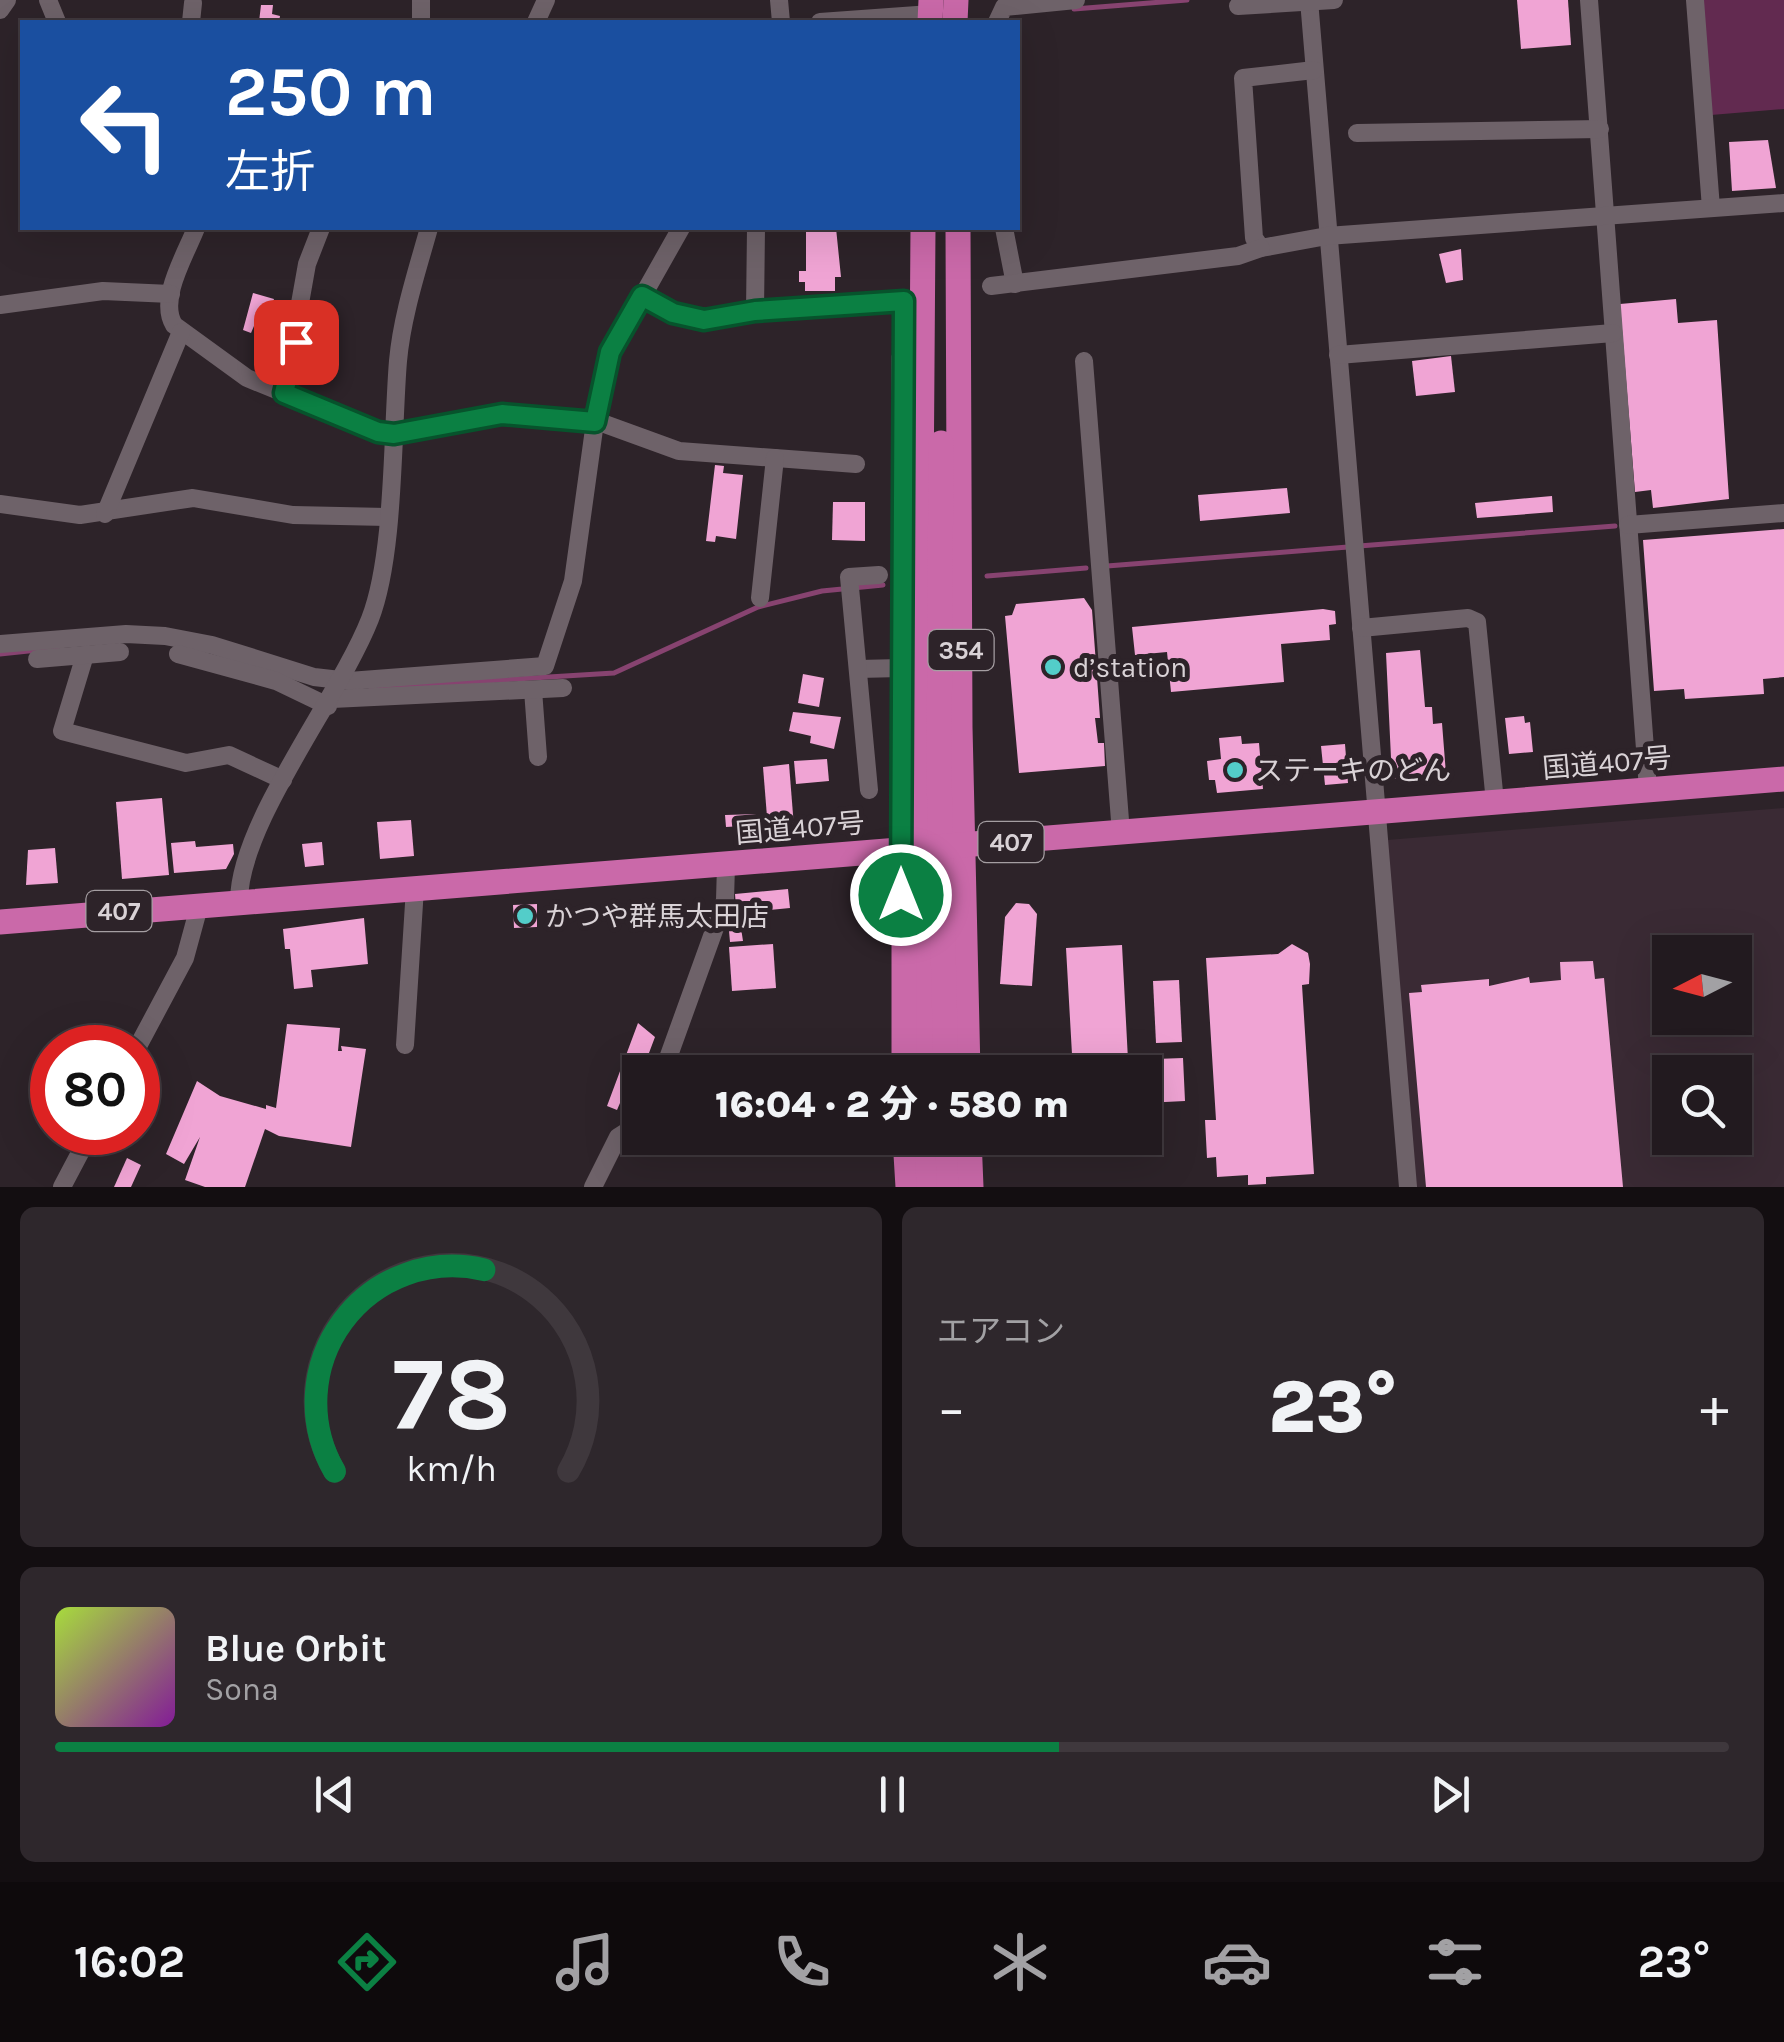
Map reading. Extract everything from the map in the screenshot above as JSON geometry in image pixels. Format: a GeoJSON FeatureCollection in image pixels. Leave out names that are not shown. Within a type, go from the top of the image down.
{"type":"FeatureCollection","features":[{"type":"Feature","properties":{"kind":"highway"},"geometry":{"type":"LineString","coordinates":[[937,15],[956,0]]}},
{"type":"Feature","properties":{"kind":"highway","name":"354"},"geometry":{"type":"LineString","coordinates":[[904,1055],[900,851],[907,230]]}},
{"type":"Feature","properties":{"kind":"highway","name":"354"},"geometry":{"type":"LineString","coordinates":[[923,230],[932,924],[926,1055]]}},
{"type":"Feature","properties":{"kind":"highway","name":"354"},"geometry":{"type":"LineString","coordinates":[[929,776],[944,230]]}},
{"type":"Feature","properties":{"kind":"highway","name":"354"},"geometry":{"type":"LineString","coordinates":[[958,230],[962,846],[968,1055]]}},
{"type":"Feature","properties":{"kind":"highway","name":"国道407号"},"geometry":{"type":"LineString","coordinates":[[0,922],[1784,779]]}},
{"type":"Feature","properties":{"kind":"highway","name":"354"},"geometry":{"type":"LineString","coordinates":[[932,924],[944,1055]]}},
{"type":"Feature","properties":{"kind":"highway"},"geometry":{"type":"LineString","coordinates":[[906,1155],[908,1187]]}},
{"type":"Feature","properties":{"kind":"highway"},"geometry":{"type":"LineString","coordinates":[[927,1155],[928,1187]]}},
{"type":"Feature","properties":{"kind":"highway"},"geometry":{"type":"LineString","coordinates":[[948,1155],[949,1187]]}},
{"type":"Feature","properties":{"kind":"highway"},"geometry":{"type":"LineString","coordinates":[[970,1155],[971,1187]]}},
{"type":"Feature","properties":{"kind":"street"},"geometry":{"type":"LineString","coordinates":[[0,10],[7,0]]}},
{"type":"Feature","properties":{"kind":"street"},"geometry":{"type":"LineString","coordinates":[[998,20],[1004,7],[1076,0]]}},
{"type":"Feature","properties":{"kind":"street"},"geometry":{"type":"LineString","coordinates":[[1238,6],[1334,0]]}},
{"type":"Feature","properties":{"kind":"street"},"geometry":{"type":"LineString","coordinates":[[1589,0],[1648,790]]}},
{"type":"Feature","properties":{"kind":"street"},"geometry":{"type":"LineString","coordinates":[[1696,0],[1711,208]]}},
{"type":"Feature","properties":{"kind":"street"},"geometry":{"type":"LineString","coordinates":[[1309,1],[1408,1187]]}},
{"type":"Feature","properties":{"kind":"street"},"geometry":{"type":"LineString","coordinates":[[191,20],[193,3]]}},
{"type":"Feature","properties":{"kind":"street"},"geometry":{"type":"LineString","coordinates":[[853,20],[937,15]]}},
{"type":"Feature","properties":{"kind":"street"},"geometry":{"type":"LineString","coordinates":[[1260,248],[1254,238],[1243,78],[1314,70]]}},
{"type":"Feature","properties":{"kind":"street"},"geometry":{"type":"LineString","coordinates":[[1357,133],[1600,129]]}},
{"type":"Feature","properties":{"kind":"street"},"geometry":{"type":"LineString","coordinates":[[991,286],[1238,256],[1327,236],[1784,203]]}},
{"type":"Feature","properties":{"kind":"street"},"geometry":{"type":"LineString","coordinates":[[195,230],[171,294],[169,316],[181,332],[199,340],[230,368],[378,432],[394,434],[502,414],[595,422],[678,451],[856,464]]}},
{"type":"Feature","properties":{"kind":"street"},"geometry":{"type":"LineString","coordinates":[[284,393],[307,264],[320,230]]}},
{"type":"Feature","properties":{"kind":"street"},"geometry":{"type":"LineString","coordinates":[[238,901],[245,862],[283,780],[330,702],[372,616],[387,518],[402,340],[430,230]]}},
{"type":"Feature","properties":{"kind":"street"},"geometry":{"type":"LineString","coordinates":[[0,644],[126,634],[165,636],[212,645],[314,677],[341,680],[544,666],[572,581],[595,422],[610,352],[680,230]]}},
{"type":"Feature","properties":{"kind":"street"},"geometry":{"type":"LineString","coordinates":[[755,311],[756,230]]}},
{"type":"Feature","properties":{"kind":"street"},"geometry":{"type":"LineString","coordinates":[[1004,230],[1015,284]]}},
{"type":"Feature","properties":{"kind":"street"},"geometry":{"type":"LineString","coordinates":[[0,305],[103,291],[171,294]]}},
{"type":"Feature","properties":{"kind":"street"},"geometry":{"type":"LineString","coordinates":[[642,296],[686,318],[704,320],[755,311],[904,301]]}},
{"type":"Feature","properties":{"kind":"street"},"geometry":{"type":"LineString","coordinates":[[105,514],[181,332]]}},
{"type":"Feature","properties":{"kind":"street"},"geometry":{"type":"LineString","coordinates":[[1338,355],[1613,333]]}},
{"type":"Feature","properties":{"kind":"street"},"geometry":{"type":"LineString","coordinates":[[1084,360],[1121,834]]}},
{"type":"Feature","properties":{"kind":"street"},"geometry":{"type":"LineString","coordinates":[[760,598],[775,458]]}},
{"type":"Feature","properties":{"kind":"street"},"geometry":{"type":"LineString","coordinates":[[0,504],[80,515],[105,514],[156,500],[193,498],[293,515],[387,518]]}},
{"type":"Feature","properties":{"kind":"street"},"geometry":{"type":"LineString","coordinates":[[1628,525],[1784,513]]}},
{"type":"Feature","properties":{"kind":"street"},"geometry":{"type":"LineString","coordinates":[[870,790],[849,577],[879,575]]}},
{"type":"Feature","properties":{"kind":"street"},"geometry":{"type":"LineString","coordinates":[[1361,628],[1468,618],[1477,622],[1495,802]]}},
{"type":"Feature","properties":{"kind":"street"},"geometry":{"type":"LineString","coordinates":[[37,660],[120,652]]}},
{"type":"Feature","properties":{"kind":"street"},"geometry":{"type":"LineString","coordinates":[[178,654],[276,681],[330,702],[563,688]]}},
{"type":"Feature","properties":{"kind":"street"},"geometry":{"type":"LineString","coordinates":[[86,656],[62,731],[186,763],[229,755],[283,780]]}},
{"type":"Feature","properties":{"kind":"street"},"geometry":{"type":"LineString","coordinates":[[858,669],[901,668]]}},
{"type":"Feature","properties":{"kind":"street"},"geometry":{"type":"LineString","coordinates":[[532,690],[538,757]]}},
{"type":"Feature","properties":{"kind":"street"},"geometry":{"type":"LineString","coordinates":[[670,1055],[725,900],[726,865]]}},
{"type":"Feature","properties":{"kind":"street"},"geometry":{"type":"LineString","coordinates":[[405,1046],[416,888]]}},
{"type":"Feature","properties":{"kind":"street"},"geometry":{"type":"LineString","coordinates":[[150,1025],[186,958],[200,903]]}},
{"type":"Feature","properties":{"kind":"street"},"geometry":{"type":"LineString","coordinates":[[593,1187],[622,1134]]}},
{"type":"Feature","properties":{"kind":"street"},"geometry":{"type":"LineString","coordinates":[[62,1187],[79,1155]]}},
{"type":"Feature","properties":{"kind":"shaded area"},"geometry":{"type":"Polygon","coordinates":[[[1701,0],[1784,0],[1784,109],[1711,115],[1701,0]]]}},
{"type":"Feature","properties":{"kind":"shaded area"},"geometry":{"type":"Polygon","coordinates":[[[1784,808],[1784,1187],[1416,1187],[1387,840],[1784,808]]]}},
{"type":"Feature","properties":{"kind":"building"},"geometry":{"type":"Polygon","coordinates":[[[1517,0],[1568,0],[1571,45],[1521,49],[1517,0]]]}},
{"type":"Feature","properties":{"kind":"building"},"geometry":{"type":"Polygon","coordinates":[[[261,5],[273,5],[272,14],[280,16],[279,20],[259,20],[261,5]]]}},
{"type":"Feature","properties":{"kind":"building"},"geometry":{"type":"Polygon","coordinates":[[[1768,140],[1776,188],[1732,191],[1729,142],[1768,140]]]}},
{"type":"Feature","properties":{"kind":"building"},"geometry":{"type":"Polygon","coordinates":[[[806,230],[836,230],[841,277],[835,277],[835,291],[805,291],[805,282],[799,282],[799,271],[806,271],[806,230]]]}},
{"type":"Feature","properties":{"kind":"building"},"geometry":{"type":"Polygon","coordinates":[[[1461,249],[1463,280],[1446,283],[1439,254],[1461,249]]]}},
{"type":"Feature","properties":{"kind":"building"},"geometry":{"type":"Polygon","coordinates":[[[253,293],[274,299],[265,330],[254,326],[251,333],[243,330],[253,293]]]}},
{"type":"Feature","properties":{"kind":"building"},"geometry":{"type":"Polygon","coordinates":[[[1676,299],[1678,323],[1717,320],[1729,499],[1653,508],[1651,490],[1635,492],[1620,304],[1676,299]]]}},
{"type":"Feature","properties":{"kind":"building"},"geometry":{"type":"Polygon","coordinates":[[[1451,356],[1455,392],[1416,396],[1412,361],[1451,356]]]}},
{"type":"Feature","properties":{"kind":"building"},"geometry":{"type":"Polygon","coordinates":[[[715,465],[724,466],[723,473],[743,475],[736,539],[716,536],[715,542],[706,541],[715,465]]]}},
{"type":"Feature","properties":{"kind":"building"},"geometry":{"type":"Polygon","coordinates":[[[1287,488],[1290,513],[1200,521],[1198,495],[1287,488]]]}},
{"type":"Feature","properties":{"kind":"building"},"geometry":{"type":"Polygon","coordinates":[[[1552,496],[1553,512],[1477,518],[1475,503],[1552,496]]]}},
{"type":"Feature","properties":{"kind":"building"},"geometry":{"type":"Polygon","coordinates":[[[833,502],[865,502],[865,541],[832,540],[833,502]]]}},
{"type":"Feature","properties":{"kind":"building"},"geometry":{"type":"Polygon","coordinates":[[[1784,529],[1784,677],[1763,679],[1764,694],[1685,699],[1684,689],[1654,691],[1643,540],[1784,529]]]}},
{"type":"Feature","properties":{"kind":"building","name":"d’station"},"geometry":{"type":"Polygon","coordinates":[[[1084,598],[1092,610],[1100,718],[1095,718],[1098,743],[1104,743],[1105,766],[1019,773],[1005,616],[1012,615],[1016,604],[1084,598]]]}},
{"type":"Feature","properties":{"kind":"building"},"geometry":{"type":"Polygon","coordinates":[[[1335,611],[1336,624],[1329,625],[1330,640],[1281,644],[1284,682],[1171,692],[1167,652],[1135,655],[1132,627],[1335,611]]]}},
{"type":"Feature","properties":{"kind":"building"},"geometry":{"type":"Polygon","coordinates":[[[1420,650],[1425,707],[1432,707],[1433,724],[1442,723],[1446,774],[1392,779],[1386,653],[1420,650]]]}},
{"type":"Feature","properties":{"kind":"building"},"geometry":{"type":"Polygon","coordinates":[[[803,674],[824,678],[819,707],[798,703],[803,674]]]}},
{"type":"Feature","properties":{"kind":"building"},"geometry":{"type":"Polygon","coordinates":[[[793,712],[841,717],[834,749],[810,743],[811,736],[789,731],[793,712]]]}},
{"type":"Feature","properties":{"kind":"building"},"geometry":{"type":"Polygon","coordinates":[[[1524,716],[1525,723],[1530,722],[1533,752],[1509,754],[1505,718],[1524,716]]]}},
{"type":"Feature","properties":{"kind":"building","name":"ステーキのどん"},"geometry":{"type":"Polygon","coordinates":[[[1241,736],[1242,744],[1259,743],[1263,789],[1217,793],[1215,780],[1209,780],[1207,761],[1221,759],[1219,738],[1241,736]]]}},
{"type":"Feature","properties":{"kind":"building"},"geometry":{"type":"Polygon","coordinates":[[[1345,744],[1348,783],[1325,785],[1321,746],[1345,744]]]}},
{"type":"Feature","properties":{"kind":"building"},"geometry":{"type":"Polygon","coordinates":[[[827,759],[829,781],[796,784],[794,761],[827,759]]]}},
{"type":"Feature","properties":{"kind":"building"},"geometry":{"type":"Polygon","coordinates":[[[789,764],[794,827],[768,829],[763,767],[789,764]]]}},
{"type":"Feature","properties":{"kind":"building"},"geometry":{"type":"Polygon","coordinates":[[[162,798],[169,875],[122,879],[116,802],[162,798]]]}},
{"type":"Feature","properties":{"kind":"building"},"geometry":{"type":"Polygon","coordinates":[[[759,814],[760,825],[726,827],[725,815],[759,814]]]}},
{"type":"Feature","properties":{"kind":"building"},"geometry":{"type":"Polygon","coordinates":[[[411,820],[414,856],[380,859],[377,822],[411,820]]]}},
{"type":"Feature","properties":{"kind":"building"},"geometry":{"type":"Polygon","coordinates":[[[195,841],[196,847],[233,844],[234,854],[226,869],[174,873],[171,843],[195,841]]]}},
{"type":"Feature","properties":{"kind":"building"},"geometry":{"type":"Polygon","coordinates":[[[322,842],[324,865],[305,867],[302,844],[322,842]]]}},
{"type":"Feature","properties":{"kind":"building"},"geometry":{"type":"Polygon","coordinates":[[[55,848],[58,883],[26,885],[28,850],[55,848]]]}},
{"type":"Feature","properties":{"kind":"building"},"geometry":{"type":"Polygon","coordinates":[[[788,889],[790,908],[750,912],[751,927],[741,928],[743,941],[730,942],[727,908],[736,907],[735,894],[788,889]]]}},
{"type":"Feature","properties":{"kind":"building"},"geometry":{"type":"Polygon","coordinates":[[[1016,903],[1029,904],[1037,914],[1032,986],[1000,984],[1005,917],[1016,903]]]}},
{"type":"Feature","properties":{"kind":"building","name":"かつや群馬太田店"},"geometry":{"type":"Polygon","coordinates":[[[537,904],[537,927],[514,928],[513,905],[537,904]]]}},
{"type":"Feature","properties":{"kind":"building"},"geometry":{"type":"Polygon","coordinates":[[[364,918],[368,964],[311,970],[313,987],[294,989],[290,949],[285,949],[283,929],[364,918]]]}},
{"type":"Feature","properties":{"kind":"building"},"geometry":{"type":"Polygon","coordinates":[[[773,944],[776,988],[732,991],[729,947],[773,944]]]}},
{"type":"Feature","properties":{"kind":"building"},"geometry":{"type":"Polygon","coordinates":[[[1292,944],[1308,953],[1310,964],[1309,984],[1302,985],[1314,1174],[1266,1177],[1266,1184],[1248,1185],[1248,1175],[1217,1177],[1216,1157],[1207,1158],[1205,1120],[1216,1120],[1206,958],[1278,954],[1292,944]]]}},
{"type":"Feature","properties":{"kind":"building"},"geometry":{"type":"Polygon","coordinates":[[[1122,945],[1128,1055],[1072,1055],[1066,948],[1122,945]]]}},
{"type":"Feature","properties":{"kind":"building"},"geometry":{"type":"Polygon","coordinates":[[[1593,961],[1595,979],[1604,978],[1623,1187],[1426,1187],[1409,993],[1422,992],[1421,985],[1489,979],[1489,986],[1529,977],[1530,983],[1561,980],[1560,962],[1593,961]]]}},
{"type":"Feature","properties":{"kind":"building"},"geometry":{"type":"Polygon","coordinates":[[[1179,980],[1182,1042],[1156,1043],[1153,981],[1179,980]]]}},
{"type":"Feature","properties":{"kind":"building"},"geometry":{"type":"Polygon","coordinates":[[[638,1023],[655,1037],[648,1055],[626,1055],[638,1023]]]}},
{"type":"Feature","properties":{"kind":"building"},"geometry":{"type":"Polygon","coordinates":[[[287,1024],[340,1028],[338,1051],[342,1051],[341,1046],[366,1049],[351,1147],[279,1136],[265,1129],[245,1187],[205,1187],[185,1180],[200,1137],[184,1164],[166,1154],[197,1081],[220,1096],[266,1109],[266,1105],[276,1108],[287,1024]]]}},
{"type":"Feature","properties":{"kind":"building"},"geometry":{"type":"Polygon","coordinates":[[[1183,1058],[1185,1101],[1162,1102],[1162,1059],[1183,1058]]]}},
{"type":"Feature","properties":{"kind":"building"},"geometry":{"type":"Polygon","coordinates":[[[622,1066],[622,1104],[617,1110],[607,1106],[622,1066]]]}},
{"type":"Feature","properties":{"kind":"building"},"geometry":{"type":"Polygon","coordinates":[[[127,1158],[141,1165],[131,1187],[114,1187],[127,1158]]]}},
{"type":"Feature","properties":{"kind":"waterway"},"geometry":{"type":"LineString","coordinates":[[1074,9],[1187,0]]}},
{"type":"Feature","properties":{"kind":"waterway"},"geometry":{"type":"LineString","coordinates":[[1359,546],[1615,526]]}},
{"type":"Feature","properties":{"kind":"waterway"},"geometry":{"type":"LineString","coordinates":[[1107,566],[1348,547]]}},
{"type":"Feature","properties":{"kind":"waterway"},"geometry":{"type":"LineString","coordinates":[[987,576],[1086,568]]}},
{"type":"Feature","properties":{"kind":"waterway"},"geometry":{"type":"LineString","coordinates":[[371,688],[614,673],[758,607],[822,591],[883,585]]}},
{"type":"Feature","properties":{"kind":"waterway"},"geometry":{"type":"LineString","coordinates":[[0,654],[57,648]]}},
{"type":"Feature","properties":{"kind":"place","name":"d’station"},"geometry":{"type":"Point","coordinates":[1053,667]}},
{"type":"Feature","properties":{"kind":"place","name":"ステーキのどん"},"geometry":{"type":"Point","coordinates":[1235,770]}},
{"type":"Feature","properties":{"kind":"place","name":"かつや群馬太田店"},"geometry":{"type":"Point","coordinates":[525,916]}},
{"type":"Feature","properties":{"kind":"route"},"geometry":{"type":"LineString","coordinates":[[296,342],[284,393],[378,432],[394,434],[502,414],[570,423],[595,422],[610,352],[642,296],[673,313],[704,320],[755,311],[904,301],[901,895]]}}]}
